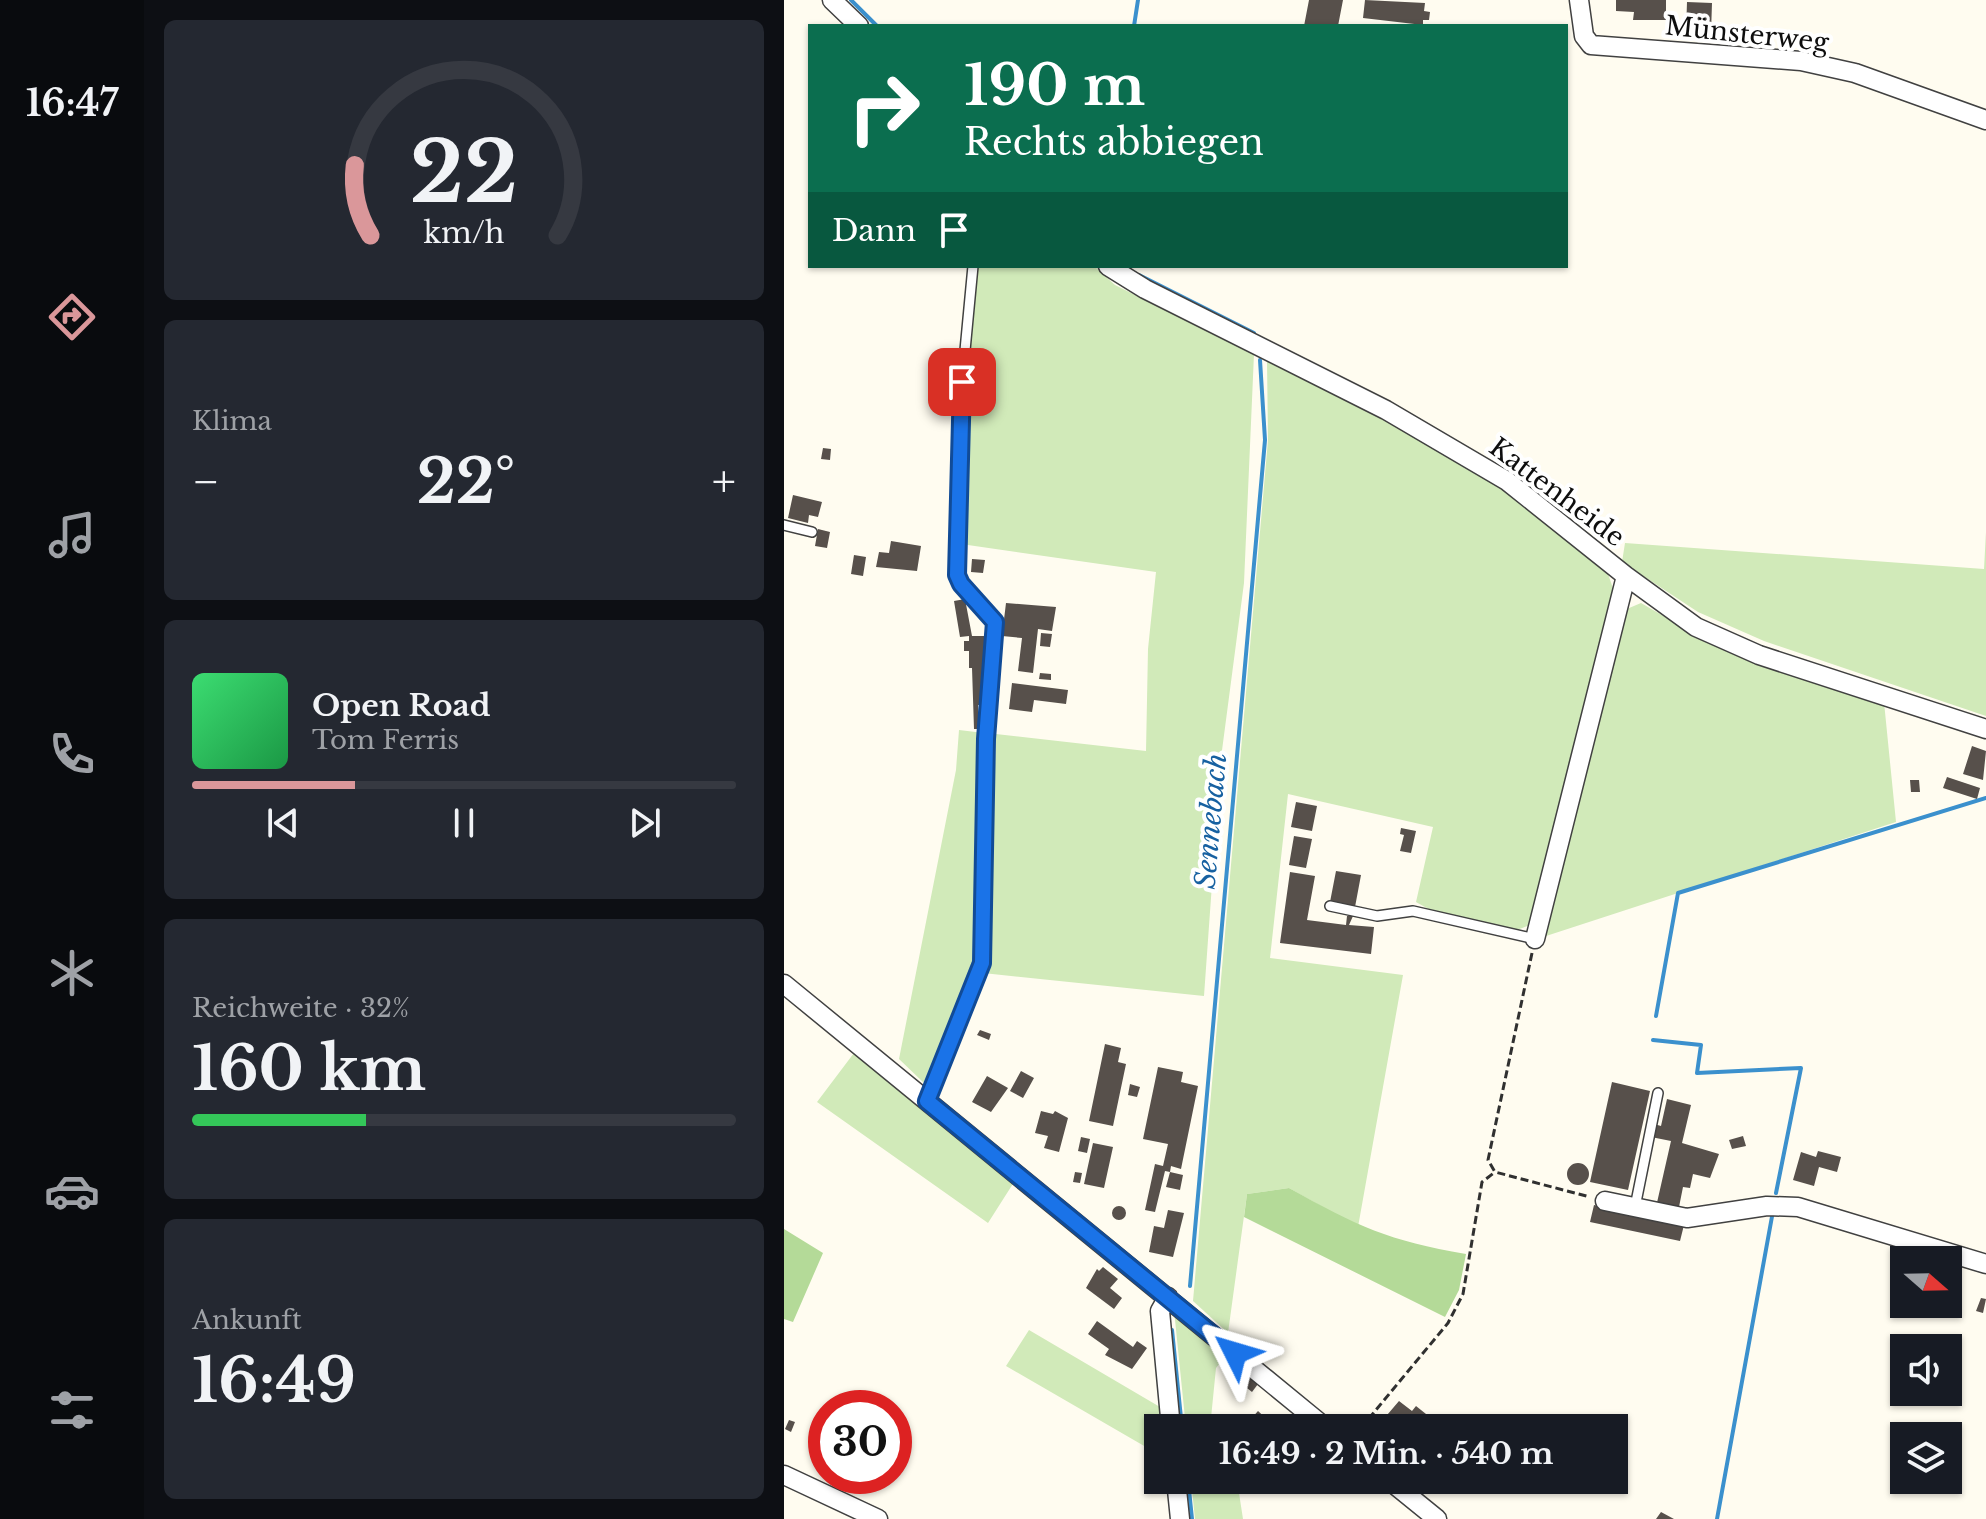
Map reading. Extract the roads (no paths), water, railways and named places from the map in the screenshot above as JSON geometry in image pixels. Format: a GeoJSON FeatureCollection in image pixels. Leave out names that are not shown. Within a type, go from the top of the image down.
{"type":"FeatureCollection","features":[{"type":"Feature","properties":{"kind":"street"},"geometry":{"type":"LineString","coordinates":[[832,0],[857,24]]}},
{"type":"Feature","properties":{"kind":"street","name":"Münsterweg"},"geometry":{"type":"LineString","coordinates":[[1579,0],[1584,36],[1591,45],[1801,61],[1855,73],[1986,120]]}},
{"type":"Feature","properties":{"kind":"street","name":"Kattenheide"},"geometry":{"type":"LineString","coordinates":[[1111,268],[1145,289],[1386,410],[1507,481],[1626,576],[1696,627],[1759,655],[1986,729]]}},
{"type":"Feature","properties":{"kind":"street"},"geometry":{"type":"LineString","coordinates":[[1535,939],[1626,576]]}},
{"type":"Feature","properties":{"kind":"street"},"geometry":{"type":"LineString","coordinates":[[784,984],[1309,1414]]}},
{"type":"Feature","properties":{"kind":"street"},"geometry":{"type":"LineString","coordinates":[[1605,1201],[1687,1218],[1767,1206],[1798,1207],[1986,1264]]}},
{"type":"Feature","properties":{"kind":"street"},"geometry":{"type":"LineString","coordinates":[[1168,1297],[1160,1311],[1170,1414]]}},
{"type":"Feature","properties":{"kind":"street"},"geometry":{"type":"LineString","coordinates":[[784,1475],[878,1519]]}},
{"type":"Feature","properties":{"kind":"street"},"geometry":{"type":"LineString","coordinates":[[1177,1494],[1180,1519]]}},
{"type":"Feature","properties":{"kind":"street"},"geometry":{"type":"LineString","coordinates":[[1406,1494],[1437,1519]]}},
{"type":"Feature","properties":{"kind":"lane"},"geometry":{"type":"LineString","coordinates":[[927,1101],[982,963],[986,739],[995,622],[961,584],[955,561],[962,382],[973,268]]}},
{"type":"Feature","properties":{"kind":"lane"},"geometry":{"type":"LineString","coordinates":[[784,525],[812,532]]}},
{"type":"Feature","properties":{"kind":"lane"},"geometry":{"type":"LineString","coordinates":[[1330,906],[1377,916],[1413,911],[1535,939]]}},
{"type":"Feature","properties":{"kind":"lane"},"geometry":{"type":"LineString","coordinates":[[1635,1207],[1658,1093]]}},
{"type":"Feature","properties":{"kind":"waterway"},"geometry":{"type":"LineString","coordinates":[[851,0],[875,24]]}},
{"type":"Feature","properties":{"kind":"waterway","name":"Sennebach"},"geometry":{"type":"LineString","coordinates":[[1134,24],[1138,0]]}},
{"type":"Feature","properties":{"kind":"waterway","name":"Sennebach"},"geometry":{"type":"LineString","coordinates":[[1139,275],[1254,333]]}},
{"type":"Feature","properties":{"kind":"waterway","name":"Sennebach"},"geometry":{"type":"LineString","coordinates":[[1190,1286],[1265,440],[1260,360]]}},
{"type":"Feature","properties":{"kind":"waterway"},"geometry":{"type":"LineString","coordinates":[[1656,1016],[1678,893],[1986,798]]}},
{"type":"Feature","properties":{"kind":"waterway"},"geometry":{"type":"LineString","coordinates":[[1653,1040],[1701,1045],[1697,1073],[1801,1068],[1776,1193]]}},
{"type":"Feature","properties":{"kind":"waterway"},"geometry":{"type":"LineString","coordinates":[[1717,1519],[1773,1211]]}},
{"type":"Feature","properties":{"kind":"waterway","name":"Sennebach"},"geometry":{"type":"LineString","coordinates":[[1172,1330],[1181,1414]]}},
{"type":"Feature","properties":{"kind":"waterway","name":"Sennebach"},"geometry":{"type":"LineString","coordinates":[[1189,1494],[1192,1519]]}}]}
